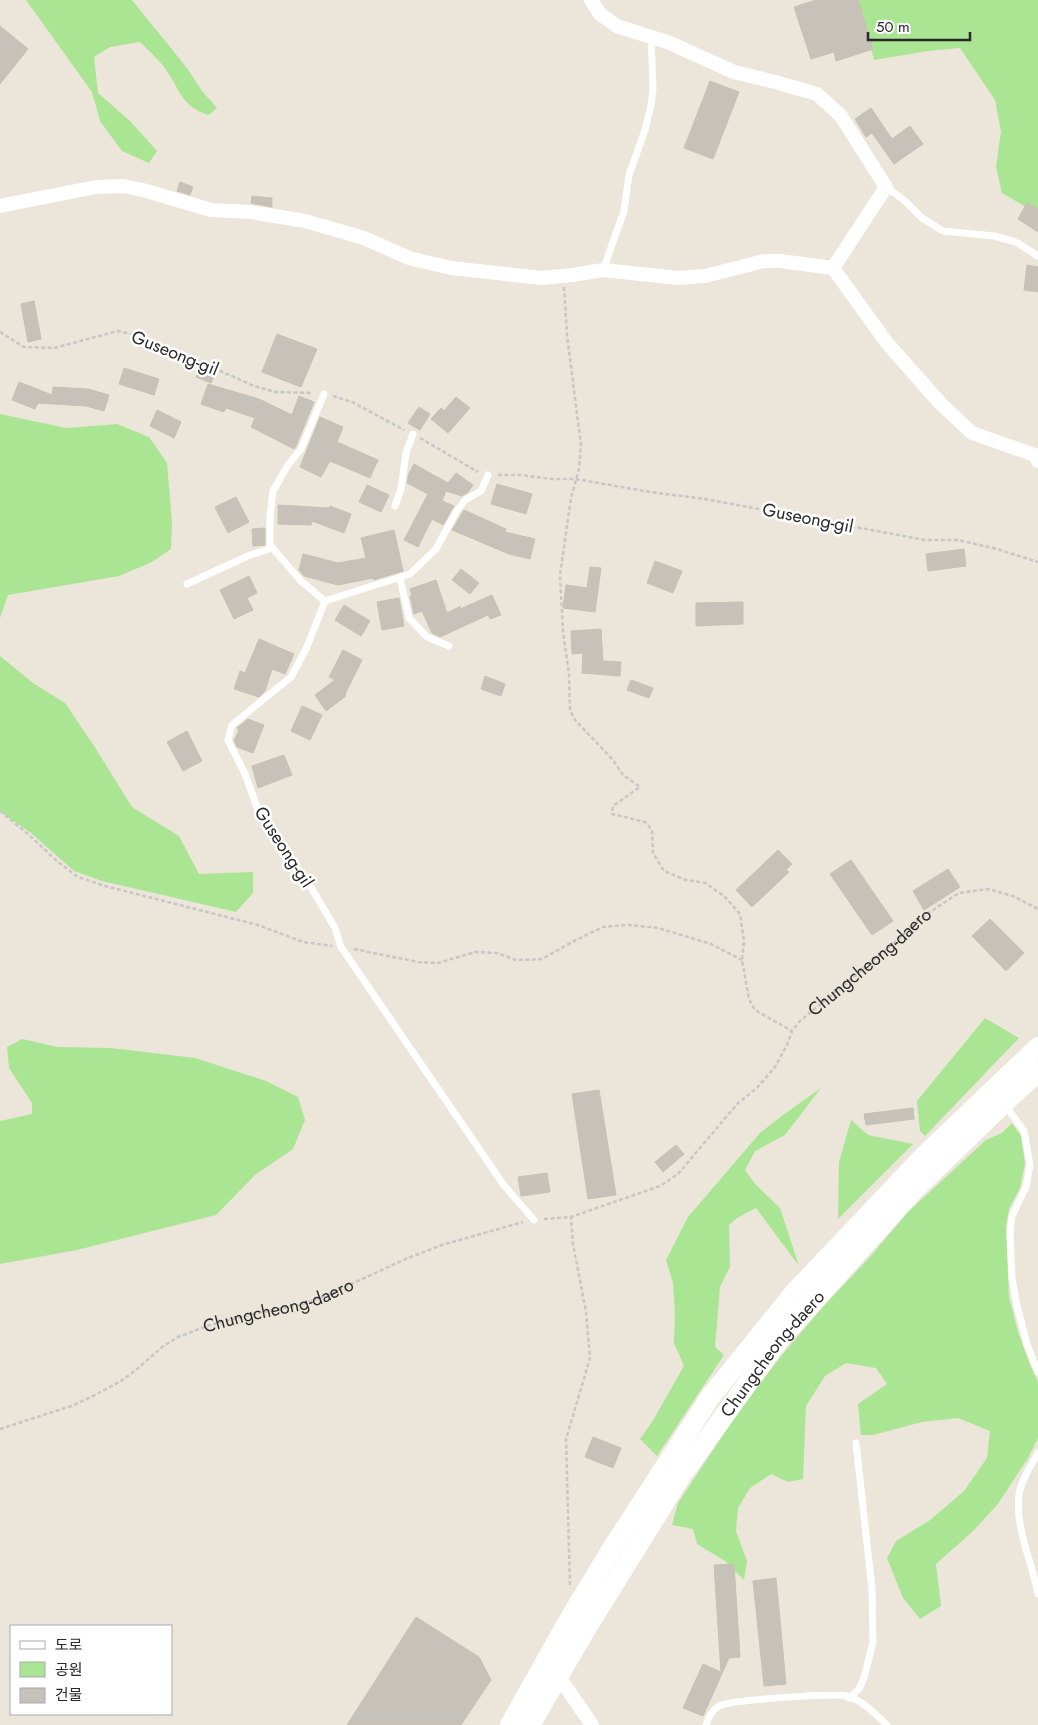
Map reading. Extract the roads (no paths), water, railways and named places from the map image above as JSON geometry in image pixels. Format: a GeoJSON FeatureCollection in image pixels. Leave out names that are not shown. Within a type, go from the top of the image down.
{"type":"FeatureCollection","features":[{"type":"Feature","properties":{"kind":"main road","name":"Chungcheong-daero"},"geometry":{"type":"LineString","coordinates":[[510,1725],[608,1555],[710,1396],[801,1286],[924,1156],[1038,1047]]}},
{"type":"Feature","properties":{"kind":"main road","name":"Chungcheong-daero"},"geometry":{"type":"LineString","coordinates":[[530,1725],[586,1629],[681,1476],[778,1341],[913,1191],[1038,1072]]}},
{"type":"Feature","properties":{"kind":"street"},"geometry":{"type":"LineString","coordinates":[[591,0],[600,14],[617,26],[700,56],[734,72],[817,94],[841,116],[886,187],[834,268]]}},
{"type":"Feature","properties":{"kind":"street"},"geometry":{"type":"LineString","coordinates":[[0,206],[96,187],[123,186],[212,210],[250,212],[305,222],[364,238],[409,258],[451,268],[541,278],[603,270],[687,278],[704,276],[764,261],[780,261],[834,268],[886,343],[940,403],[972,433],[1035,455],[1038,461]]}},
{"type":"Feature","properties":{"kind":"street"},"geometry":{"type":"LineString","coordinates":[[559,1677],[592,1725]]}},
{"type":"Feature","properties":{"kind":"lane"},"geometry":{"type":"LineString","coordinates":[[603,270],[624,211],[629,175],[652,105],[651,37]]}},
{"type":"Feature","properties":{"kind":"lane"},"geometry":{"type":"LineString","coordinates":[[886,187],[906,201],[922,218],[943,231],[994,236],[1016,242],[1038,256]]}},
{"type":"Feature","properties":{"kind":"lane"},"geometry":{"type":"LineString","coordinates":[[324,394],[301,449],[288,465],[273,491],[270,545],[301,581],[325,601],[410,574],[436,549],[456,512],[465,500],[481,491],[488,475]]}},
{"type":"Feature","properties":{"kind":"lane"},"geometry":{"type":"LineString","coordinates":[[395,506],[402,490],[406,454],[413,434]]}},
{"type":"Feature","properties":{"kind":"lane"},"geometry":{"type":"LineString","coordinates":[[187,584],[250,555],[273,548]]}},
{"type":"Feature","properties":{"kind":"lane"},"geometry":{"type":"LineString","coordinates":[[400,578],[409,618],[427,637],[449,646]]}},
{"type":"Feature","properties":{"kind":"lane","name":"Guseong-gil"},"geometry":{"type":"LineString","coordinates":[[325,601],[306,649],[291,677],[232,725],[228,740],[245,774],[258,810],[275,839],[309,884],[335,928],[341,947],[503,1184],[534,1220]]}},
{"type":"Feature","properties":{"kind":"lane"},"geometry":{"type":"LineString","coordinates":[[1004,1103],[1024,1131],[1030,1165],[1026,1187],[1012,1216],[1010,1233],[1012,1278],[1017,1306],[1027,1344],[1038,1372]]}},
{"type":"Feature","properties":{"kind":"lane"},"geometry":{"type":"LineString","coordinates":[[849,1698],[859,1689],[864,1678],[873,1642],[872,1589],[856,1443]]}},
{"type":"Feature","properties":{"kind":"lane"},"geometry":{"type":"LineString","coordinates":[[1038,1453],[1029,1468],[1019,1494],[1019,1521],[1038,1594]]}},
{"type":"Feature","properties":{"kind":"lane"},"geometry":{"type":"LineString","coordinates":[[706,1725],[710,1714],[720,1706],[741,1701],[796,1697],[849,1698],[863,1704],[887,1725]]}}]}
